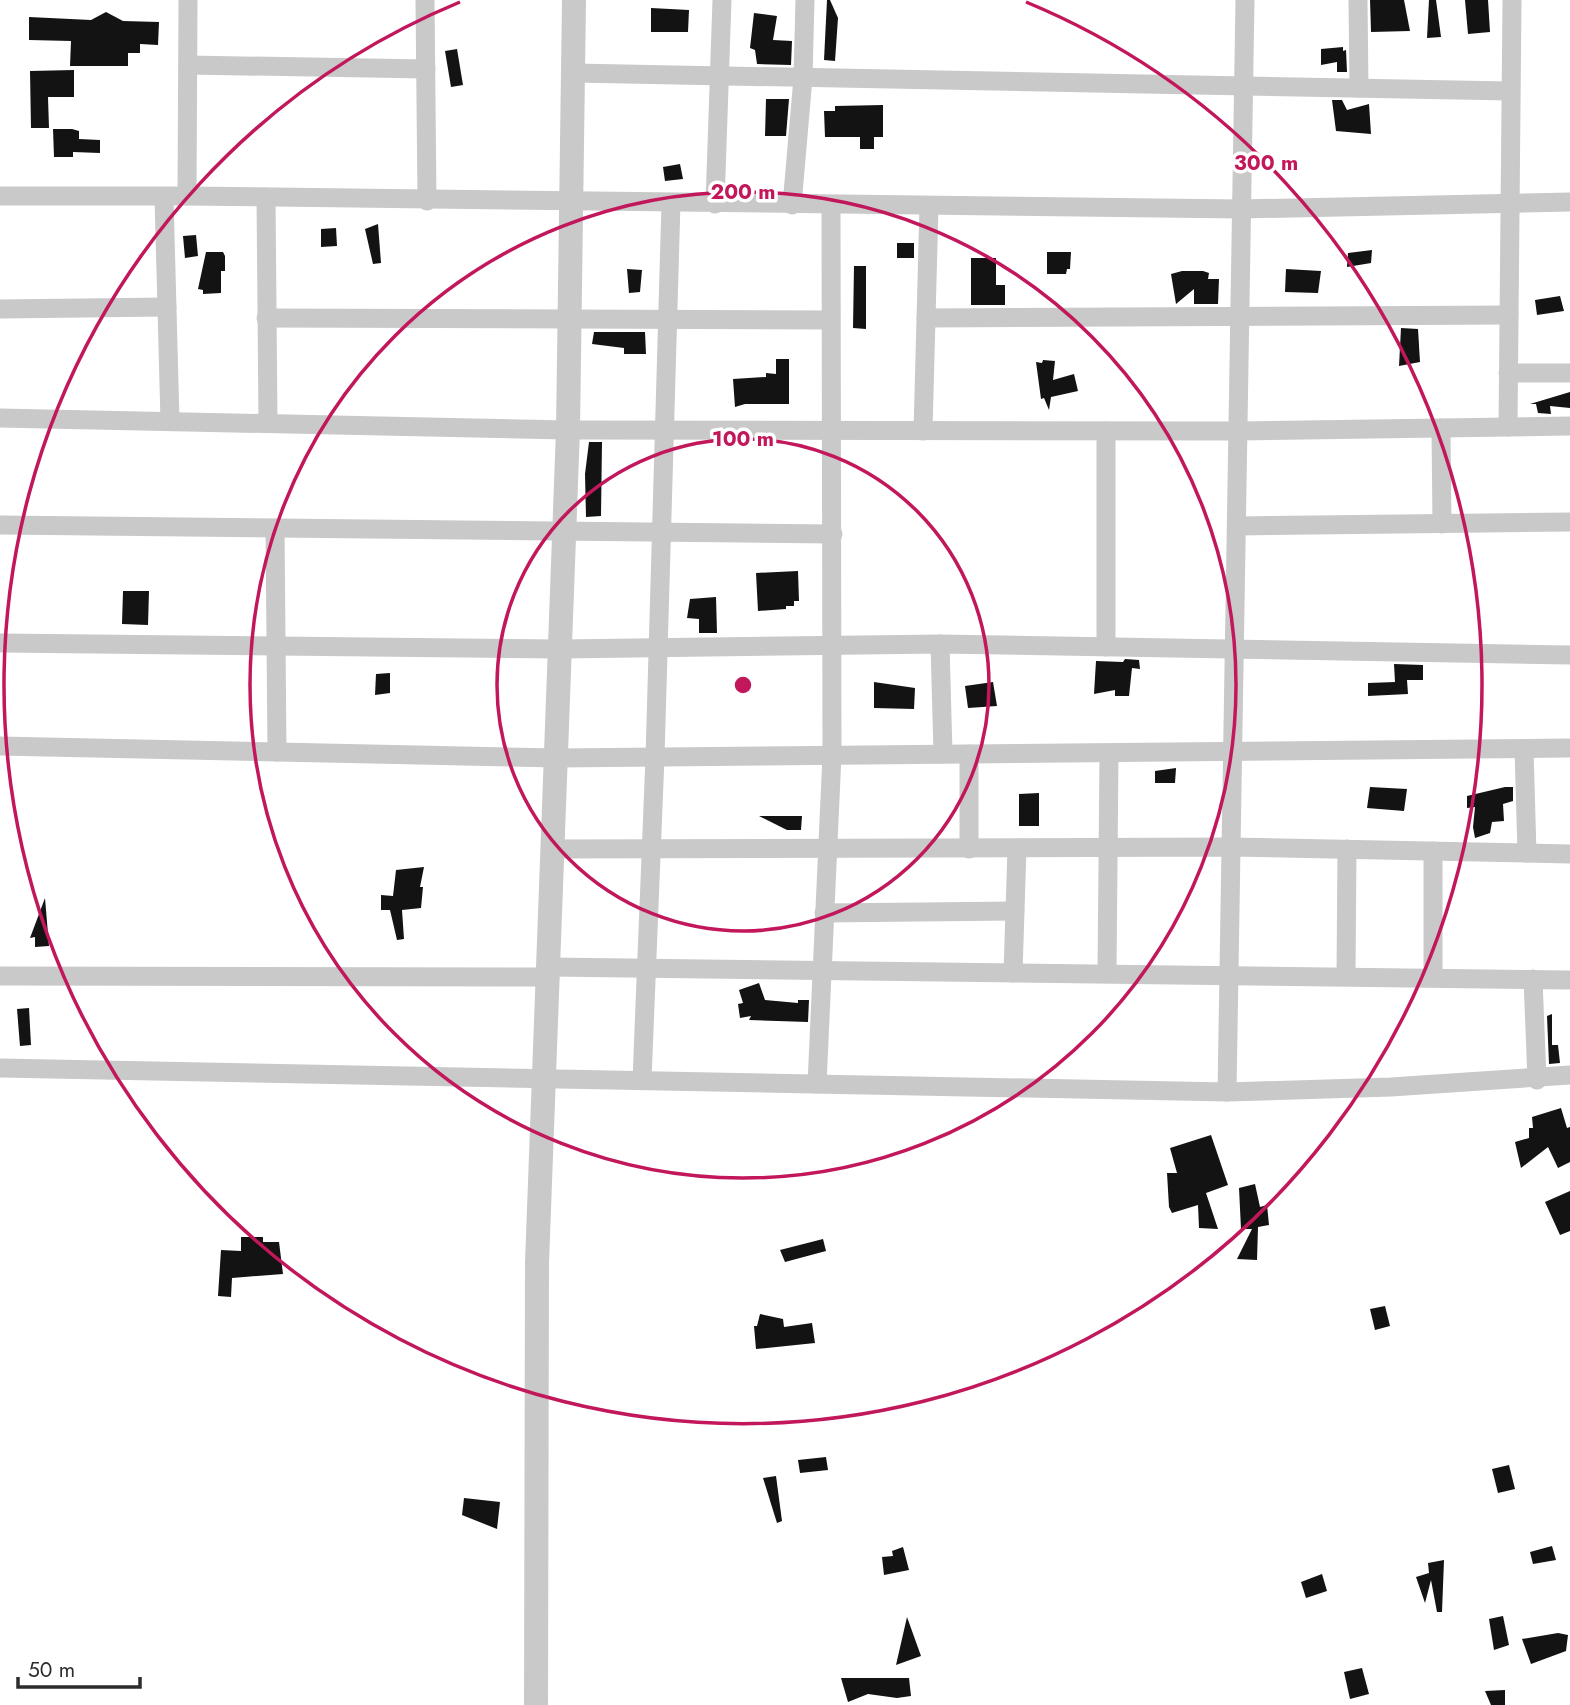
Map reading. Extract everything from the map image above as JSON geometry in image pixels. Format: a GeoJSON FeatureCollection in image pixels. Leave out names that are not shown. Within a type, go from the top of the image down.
{"type":"FeatureCollection","features":[{"type":"Feature","properties":{"kind":"street"},"geometry":{"type":"LineString","coordinates":[[187,196],[188,0]]}},
{"type":"Feature","properties":{"kind":"street"},"geometry":{"type":"LineString","coordinates":[[425,0],[427,201]]}},
{"type":"Feature","properties":{"kind":"street"},"geometry":{"type":"LineString","coordinates":[[536,1705],[537,1263],[546,1078],[568,430],[574,201],[574,0]]}},
{"type":"Feature","properties":{"kind":"street"},"geometry":{"type":"LineString","coordinates":[[715,204],[722,0]]}},
{"type":"Feature","properties":{"kind":"street"},"geometry":{"type":"LineString","coordinates":[[792,205],[803,78],[805,0]]}},
{"type":"Feature","properties":{"kind":"street"},"geometry":{"type":"LineString","coordinates":[[1227,1091],[1245,0]]}},
{"type":"Feature","properties":{"kind":"street"},"geometry":{"type":"LineString","coordinates":[[1358,0],[1359,88]]}},
{"type":"Feature","properties":{"kind":"street"},"geometry":{"type":"LineString","coordinates":[[1508,427],[1509,91],[1512,0]]}},
{"type":"Feature","properties":{"kind":"street"},"geometry":{"type":"LineString","coordinates":[[188,65],[426,69]]}},
{"type":"Feature","properties":{"kind":"street"},"geometry":{"type":"LineString","coordinates":[[574,73],[1509,91]]}},
{"type":"Feature","properties":{"kind":"street"},"geometry":{"type":"LineString","coordinates":[[0,196],[1241,209],[1570,202]]}},
{"type":"Feature","properties":{"kind":"street"},"geometry":{"type":"LineString","coordinates":[[164,197],[170,421]]}},
{"type":"Feature","properties":{"kind":"street"},"geometry":{"type":"LineString","coordinates":[[266,197],[268,424]]}},
{"type":"Feature","properties":{"kind":"street"},"geometry":{"type":"LineString","coordinates":[[642,1080],[655,757],[671,203]]}},
{"type":"Feature","properties":{"kind":"street"},"geometry":{"type":"LineString","coordinates":[[817,1084],[820,971],[832,755],[831,205]]}},
{"type":"Feature","properties":{"kind":"street"},"geometry":{"type":"LineString","coordinates":[[923,431],[929,206]]}},
{"type":"Feature","properties":{"kind":"street"},"geometry":{"type":"LineString","coordinates":[[0,309],[167,307]]}},
{"type":"Feature","properties":{"kind":"street"},"geometry":{"type":"LineString","coordinates":[[926,317],[1509,315]]}},
{"type":"Feature","properties":{"kind":"street"},"geometry":{"type":"LineString","coordinates":[[266,318],[831,320]]}},
{"type":"Feature","properties":{"kind":"street"},"geometry":{"type":"LineString","coordinates":[[1508,373],[1570,373]]}},
{"type":"Feature","properties":{"kind":"street"},"geometry":{"type":"LineString","coordinates":[[0,418],[568,430],[1238,431],[1570,426]]}},
{"type":"Feature","properties":{"kind":"street"},"geometry":{"type":"LineString","coordinates":[[1441,428],[1442,524]]}},
{"type":"Feature","properties":{"kind":"street"},"geometry":{"type":"LineString","coordinates":[[1106,431],[1106,647]]}},
{"type":"Feature","properties":{"kind":"street"},"geometry":{"type":"LineString","coordinates":[[1237,526],[1570,522]]}},
{"type":"Feature","properties":{"kind":"street"},"geometry":{"type":"LineString","coordinates":[[0,526],[833,534]]}},
{"type":"Feature","properties":{"kind":"street"},"geometry":{"type":"LineString","coordinates":[[275,528],[277,752]]}},
{"type":"Feature","properties":{"kind":"street"},"geometry":{"type":"LineString","coordinates":[[0,643],[561,649],[832,643],[1570,655]]}},
{"type":"Feature","properties":{"kind":"street"},"geometry":{"type":"LineString","coordinates":[[940,644],[943,754]]}},
{"type":"Feature","properties":{"kind":"street"},"geometry":{"type":"LineString","coordinates":[[0,746],[557,758],[1570,748]]}},
{"type":"Feature","properties":{"kind":"street"},"geometry":{"type":"LineString","coordinates":[[1524,749],[1527,853]]}},
{"type":"Feature","properties":{"kind":"street"},"geometry":{"type":"LineString","coordinates":[[1107,973],[1109,753]]}},
{"type":"Feature","properties":{"kind":"street"},"geometry":{"type":"LineString","coordinates":[[969,754],[970,849]]}},
{"type":"Feature","properties":{"kind":"street"},"geometry":{"type":"LineString","coordinates":[[554,849],[1231,846],[1570,854]]}},
{"type":"Feature","properties":{"kind":"street"},"geometry":{"type":"LineString","coordinates":[[1013,972],[1017,848]]}},
{"type":"Feature","properties":{"kind":"street"},"geometry":{"type":"LineString","coordinates":[[1346,976],[1347,849]]}},
{"type":"Feature","properties":{"kind":"street"},"geometry":{"type":"LineString","coordinates":[[1433,851],[1433,978]]}},
{"type":"Feature","properties":{"kind":"street"},"geometry":{"type":"LineString","coordinates":[[824,913],[1015,911]]}},
{"type":"Feature","properties":{"kind":"street"},"geometry":{"type":"LineString","coordinates":[[0,976],[646,969],[1570,980]]}},
{"type":"Feature","properties":{"kind":"street"},"geometry":{"type":"LineString","coordinates":[[1533,979],[1537,1080]]}},
{"type":"Feature","properties":{"kind":"street"},"geometry":{"type":"LineString","coordinates":[[0,1068],[1227,1091],[1537,1080],[1570,1075]]}},
{"type":"Feature","properties":{"kind":"building"},"geometry":{"type":"Polygon","coordinates":[[[827,0],[830,0],[838,18],[835,61],[824,60],[827,0]]]}},
{"type":"Feature","properties":{"kind":"building"},"geometry":{"type":"Polygon","coordinates":[[[1370,0],[1404,0],[1410,31],[1371,32],[1370,0]]]}},
{"type":"Feature","properties":{"kind":"building"},"geometry":{"type":"Polygon","coordinates":[[[1429,0],[1436,0],[1441,37],[1427,38],[1429,0]]]}},
{"type":"Feature","properties":{"kind":"building"},"geometry":{"type":"Polygon","coordinates":[[[1465,0],[1488,0],[1490,32],[1468,34],[1465,0]]]}},
{"type":"Feature","properties":{"kind":"building"},"geometry":{"type":"Polygon","coordinates":[[[651,8],[689,10],[688,32],[651,32],[651,8]]]}},
{"type":"Feature","properties":{"kind":"building"},"geometry":{"type":"Polygon","coordinates":[[[106,12],[123,21],[159,22],[158,45],[140,44],[140,53],[128,53],[128,66],[70,66],[71,41],[29,40],[29,17],[91,20],[106,12]]]}},
{"type":"Feature","properties":{"kind":"building"},"geometry":{"type":"Polygon","coordinates":[[[754,13],[777,16],[773,40],[792,41],[791,65],[757,64],[755,50],[750,48],[754,13]]]}},
{"type":"Feature","properties":{"kind":"building"},"geometry":{"type":"Polygon","coordinates":[[[1343,47],[1343,51],[1346,50],[1347,72],[1337,72],[1337,62],[1321,65],[1321,49],[1343,47]]]}},
{"type":"Feature","properties":{"kind":"building"},"geometry":{"type":"Polygon","coordinates":[[[457,49],[463,85],[451,87],[445,51],[457,49]]]}},
{"type":"Feature","properties":{"kind":"building"},"geometry":{"type":"Polygon","coordinates":[[[74,70],[74,97],[48,97],[49,128],[31,128],[30,71],[74,70]]]}},
{"type":"Feature","properties":{"kind":"building"},"geometry":{"type":"Polygon","coordinates":[[[766,99],[789,99],[786,136],[765,136],[766,99]]]}},
{"type":"Feature","properties":{"kind":"building"},"geometry":{"type":"Polygon","coordinates":[[[1332,100],[1342,100],[1347,110],[1369,104],[1371,134],[1336,131],[1332,100]]]}},
{"type":"Feature","properties":{"kind":"building"},"geometry":{"type":"Polygon","coordinates":[[[883,105],[883,137],[874,137],[874,149],[860,149],[860,137],[825,137],[824,111],[835,111],[835,106],[883,105]]]}},
{"type":"Feature","properties":{"kind":"building"},"geometry":{"type":"Polygon","coordinates":[[[53,129],[72,129],[79,131],[79,139],[100,140],[100,153],[73,152],[73,157],[54,157],[53,129]]]}},
{"type":"Feature","properties":{"kind":"building"},"geometry":{"type":"Polygon","coordinates":[[[680,164],[683,179],[665,181],[663,167],[680,164]]]}},
{"type":"Feature","properties":{"kind":"building"},"geometry":{"type":"Polygon","coordinates":[[[378,224],[381,263],[373,264],[365,229],[378,224]]]}},
{"type":"Feature","properties":{"kind":"building"},"geometry":{"type":"Polygon","coordinates":[[[336,228],[337,246],[321,247],[321,229],[336,228]]]}},
{"type":"Feature","properties":{"kind":"building"},"geometry":{"type":"Polygon","coordinates":[[[196,235],[198,256],[185,258],[183,236],[196,235]]]}},
{"type":"Feature","properties":{"kind":"building"},"geometry":{"type":"Polygon","coordinates":[[[897,243],[914,243],[914,258],[897,258],[897,243]]]}},
{"type":"Feature","properties":{"kind":"building"},"geometry":{"type":"Polygon","coordinates":[[[1372,250],[1371,263],[1347,267],[1348,253],[1372,250]]]}},
{"type":"Feature","properties":{"kind":"building"},"geometry":{"type":"Polygon","coordinates":[[[206,252],[223,252],[225,256],[225,271],[221,271],[221,293],[203,294],[203,290],[198,289],[206,252]]]}},
{"type":"Feature","properties":{"kind":"building"},"geometry":{"type":"Polygon","coordinates":[[[1047,252],[1071,252],[1070,269],[1067,269],[1066,274],[1047,274],[1047,252]]]}},
{"type":"Feature","properties":{"kind":"building"},"geometry":{"type":"Polygon","coordinates":[[[971,258],[996,258],[996,285],[1005,285],[1005,305],[971,305],[971,258]]]}},
{"type":"Feature","properties":{"kind":"building"},"geometry":{"type":"Polygon","coordinates":[[[854,266],[866,266],[866,329],[853,328],[854,266]]]}},
{"type":"Feature","properties":{"kind":"building"},"geometry":{"type":"Polygon","coordinates":[[[627,269],[642,270],[640,292],[629,293],[627,269]]]}},
{"type":"Feature","properties":{"kind":"building"},"geometry":{"type":"Polygon","coordinates":[[[1286,269],[1321,271],[1318,293],[1285,292],[1286,269]]]}},
{"type":"Feature","properties":{"kind":"building"},"geometry":{"type":"Polygon","coordinates":[[[1203,271],[1209,273],[1208,279],[1219,279],[1218,304],[1194,304],[1194,289],[1176,304],[1171,274],[1203,271]]]}},
{"type":"Feature","properties":{"kind":"building"},"geometry":{"type":"Polygon","coordinates":[[[1560,296],[1564,311],[1537,315],[1535,300],[1560,296]]]}},
{"type":"Feature","properties":{"kind":"building"},"geometry":{"type":"Polygon","coordinates":[[[1401,328],[1418,329],[1420,362],[1399,366],[1401,328]]]}},
{"type":"Feature","properties":{"kind":"building"},"geometry":{"type":"Polygon","coordinates":[[[594,332],[645,332],[646,354],[624,354],[624,348],[592,344],[594,332]]]}},
{"type":"Feature","properties":{"kind":"building"},"geometry":{"type":"Polygon","coordinates":[[[776,359],[789,359],[789,404],[745,404],[735,407],[733,379],[766,377],[766,373],[776,374],[776,359]]]}},
{"type":"Feature","properties":{"kind":"building"},"geometry":{"type":"Polygon","coordinates":[[[1043,360],[1055,361],[1053,380],[1074,374],[1078,391],[1051,397],[1049,410],[1044,398],[1041,399],[1036,362],[1042,363],[1043,360]]]}},
{"type":"Feature","properties":{"kind":"building"},"geometry":{"type":"Polygon","coordinates":[[[1570,392],[1570,408],[1550,406],[1551,414],[1538,413],[1536,404],[1530,404],[1570,392]]]}},
{"type":"Feature","properties":{"kind":"building"},"geometry":{"type":"Polygon","coordinates":[[[589,442],[602,442],[601,516],[586,517],[585,474],[589,442]]]}},
{"type":"Feature","properties":{"kind":"building"},"geometry":{"type":"Polygon","coordinates":[[[798,571],[799,601],[794,601],[794,606],[758,611],[756,573],[798,571]]]}},
{"type":"Feature","properties":{"kind":"building"},"geometry":{"type":"Polygon","coordinates":[[[123,591],[149,591],[148,625],[122,624],[123,591]]]}},
{"type":"Feature","properties":{"kind":"building"},"geometry":{"type":"Polygon","coordinates":[[[716,597],[717,633],[699,633],[699,619],[687,618],[690,599],[716,597]]]}},
{"type":"Feature","properties":{"kind":"building"},"geometry":{"type":"Polygon","coordinates":[[[1125,659],[1139,660],[1140,669],[1132,668],[1129,696],[1115,696],[1115,690],[1094,694],[1096,661],[1123,662],[1125,659]]]}},
{"type":"Feature","properties":{"kind":"building"},"geometry":{"type":"Polygon","coordinates":[[[1394,664],[1423,665],[1423,680],[1407,680],[1408,694],[1368,696],[1368,683],[1395,682],[1394,664]]]}},
{"type":"Feature","properties":{"kind":"building"},"geometry":{"type":"Polygon","coordinates":[[[390,673],[390,693],[375,695],[376,674],[390,673]]]}},
{"type":"Feature","properties":{"kind":"building"},"geometry":{"type":"Polygon","coordinates":[[[874,682],[915,688],[914,709],[874,708],[874,682]]]}},
{"type":"Feature","properties":{"kind":"building"},"geometry":{"type":"Polygon","coordinates":[[[993,682],[997,706],[968,708],[965,686],[993,682]]]}},
{"type":"Feature","properties":{"kind":"building"},"geometry":{"type":"Polygon","coordinates":[[[1176,768],[1175,783],[1155,783],[1155,771],[1176,768]]]}},
{"type":"Feature","properties":{"kind":"building"},"geometry":{"type":"Polygon","coordinates":[[[1370,787],[1407,789],[1404,811],[1367,808],[1370,787]]]}},
{"type":"Feature","properties":{"kind":"building"},"geometry":{"type":"Polygon","coordinates":[[[1513,787],[1513,801],[1503,804],[1504,821],[1492,822],[1490,833],[1475,838],[1475,807],[1467,808],[1467,796],[1513,787]]]}},
{"type":"Feature","properties":{"kind":"building"},"geometry":{"type":"Polygon","coordinates":[[[1039,793],[1039,826],[1019,826],[1019,794],[1039,793]]]}},
{"type":"Feature","properties":{"kind":"building"},"geometry":{"type":"Polygon","coordinates":[[[759,816],[802,816],[801,830],[787,830],[759,816]]]}},
{"type":"Feature","properties":{"kind":"building"},"geometry":{"type":"Polygon","coordinates":[[[424,867],[420,887],[423,887],[421,908],[402,910],[404,939],[397,940],[390,910],[381,910],[381,895],[393,896],[396,870],[424,867]]]}},
{"type":"Feature","properties":{"kind":"building"},"geometry":{"type":"Polygon","coordinates":[[[45,898],[49,946],[35,947],[35,937],[30,938],[45,898]]]}},
{"type":"Feature","properties":{"kind":"building"},"geometry":{"type":"Polygon","coordinates":[[[759,983],[765,1000],[798,1003],[798,1000],[809,1000],[808,1022],[749,1020],[751,1016],[740,1018],[738,1004],[743,1003],[739,990],[759,983]]]}},
{"type":"Feature","properties":{"kind":"building"},"geometry":{"type":"Polygon","coordinates":[[[29,1008],[31,1045],[20,1046],[17,1009],[29,1008]]]}},
{"type":"Feature","properties":{"kind":"building"},"geometry":{"type":"Polygon","coordinates":[[[1552,1014],[1552,1045],[1558,1045],[1560,1063],[1549,1064],[1547,1016],[1552,1014]]]}},
{"type":"Feature","properties":{"kind":"building"},"geometry":{"type":"Polygon","coordinates":[[[1561,1108],[1567,1128],[1570,1127],[1570,1162],[1558,1168],[1548,1147],[1521,1168],[1515,1142],[1529,1138],[1529,1128],[1533,1128],[1532,1117],[1561,1108]]]}},
{"type":"Feature","properties":{"kind":"building"},"geometry":{"type":"Polygon","coordinates":[[[1211,1135],[1228,1185],[1206,1193],[1218,1229],[1199,1228],[1198,1205],[1172,1213],[1169,1207],[1167,1173],[1177,1173],[1170,1148],[1211,1135]]]}},
{"type":"Feature","properties":{"kind":"building"},"geometry":{"type":"Polygon","coordinates":[[[1255,1184],[1260,1207],[1267,1205],[1269,1225],[1258,1227],[1257,1260],[1237,1259],[1252,1229],[1241,1229],[1239,1188],[1255,1184]]]}},
{"type":"Feature","properties":{"kind":"building"},"geometry":{"type":"Polygon","coordinates":[[[1570,1191],[1570,1231],[1560,1235],[1545,1202],[1570,1191]]]}},
{"type":"Feature","properties":{"kind":"building"},"geometry":{"type":"Polygon","coordinates":[[[241,1237],[263,1237],[263,1242],[279,1242],[283,1274],[232,1278],[231,1297],[218,1296],[221,1250],[241,1251],[241,1237]]]}},
{"type":"Feature","properties":{"kind":"building"},"geometry":{"type":"Polygon","coordinates":[[[823,1239],[826,1251],[785,1262],[780,1250],[823,1239]]]}},
{"type":"Feature","properties":{"kind":"building"},"geometry":{"type":"Polygon","coordinates":[[[1385,1306],[1390,1326],[1375,1330],[1370,1309],[1385,1306]]]}},
{"type":"Feature","properties":{"kind":"building"},"geometry":{"type":"Polygon","coordinates":[[[760,1314],[783,1319],[784,1327],[812,1323],[815,1343],[756,1349],[754,1326],[757,1326],[760,1314]]]}},
{"type":"Feature","properties":{"kind":"building"},"geometry":{"type":"Polygon","coordinates":[[[826,1457],[828,1470],[800,1473],[798,1460],[826,1457]]]}},
{"type":"Feature","properties":{"kind":"building"},"geometry":{"type":"Polygon","coordinates":[[[1509,1465],[1515,1489],[1498,1493],[1492,1469],[1509,1465]]]}},
{"type":"Feature","properties":{"kind":"building"},"geometry":{"type":"Polygon","coordinates":[[[776,1476],[782,1521],[777,1523],[763,1478],[776,1476]]]}},
{"type":"Feature","properties":{"kind":"building"},"geometry":{"type":"Polygon","coordinates":[[[464,1498],[500,1502],[497,1529],[462,1515],[464,1498]]]}},
{"type":"Feature","properties":{"kind":"building"},"geometry":{"type":"Polygon","coordinates":[[[1552,1546],[1556,1560],[1533,1564],[1530,1552],[1552,1546]]]}},
{"type":"Feature","properties":{"kind":"building"},"geometry":{"type":"Polygon","coordinates":[[[903,1547],[909,1570],[884,1575],[882,1557],[893,1556],[892,1551],[903,1547]]]}},
{"type":"Feature","properties":{"kind":"building"},"geometry":{"type":"Polygon","coordinates":[[[1444,1560],[1442,1612],[1437,1612],[1431,1580],[1425,1603],[1416,1577],[1429,1573],[1428,1563],[1444,1560]]]}},
{"type":"Feature","properties":{"kind":"building"},"geometry":{"type":"Polygon","coordinates":[[[1322,1574],[1327,1591],[1306,1598],[1301,1582],[1322,1574]]]}},
{"type":"Feature","properties":{"kind":"building"},"geometry":{"type":"Polygon","coordinates":[[[1503,1616],[1509,1645],[1494,1650],[1489,1619],[1503,1616]]]}},
{"type":"Feature","properties":{"kind":"building"},"geometry":{"type":"Polygon","coordinates":[[[907,1617],[921,1656],[896,1665],[907,1617]]]}},
{"type":"Feature","properties":{"kind":"building"},"geometry":{"type":"Polygon","coordinates":[[[1558,1633],[1568,1635],[1566,1651],[1531,1664],[1522,1639],[1558,1633]]]}},
{"type":"Feature","properties":{"kind":"building"},"geometry":{"type":"Polygon","coordinates":[[[1362,1668],[1369,1694],[1350,1699],[1344,1672],[1362,1668]]]}},
{"type":"Feature","properties":{"kind":"building"},"geometry":{"type":"Polygon","coordinates":[[[841,1678],[909,1678],[911,1696],[897,1698],[868,1694],[848,1702],[841,1678]]]}},
{"type":"Feature","properties":{"kind":"building"},"geometry":{"type":"Polygon","coordinates":[[[1505,1690],[1505,1705],[1491,1705],[1485,1691],[1505,1690]]]}}]}
